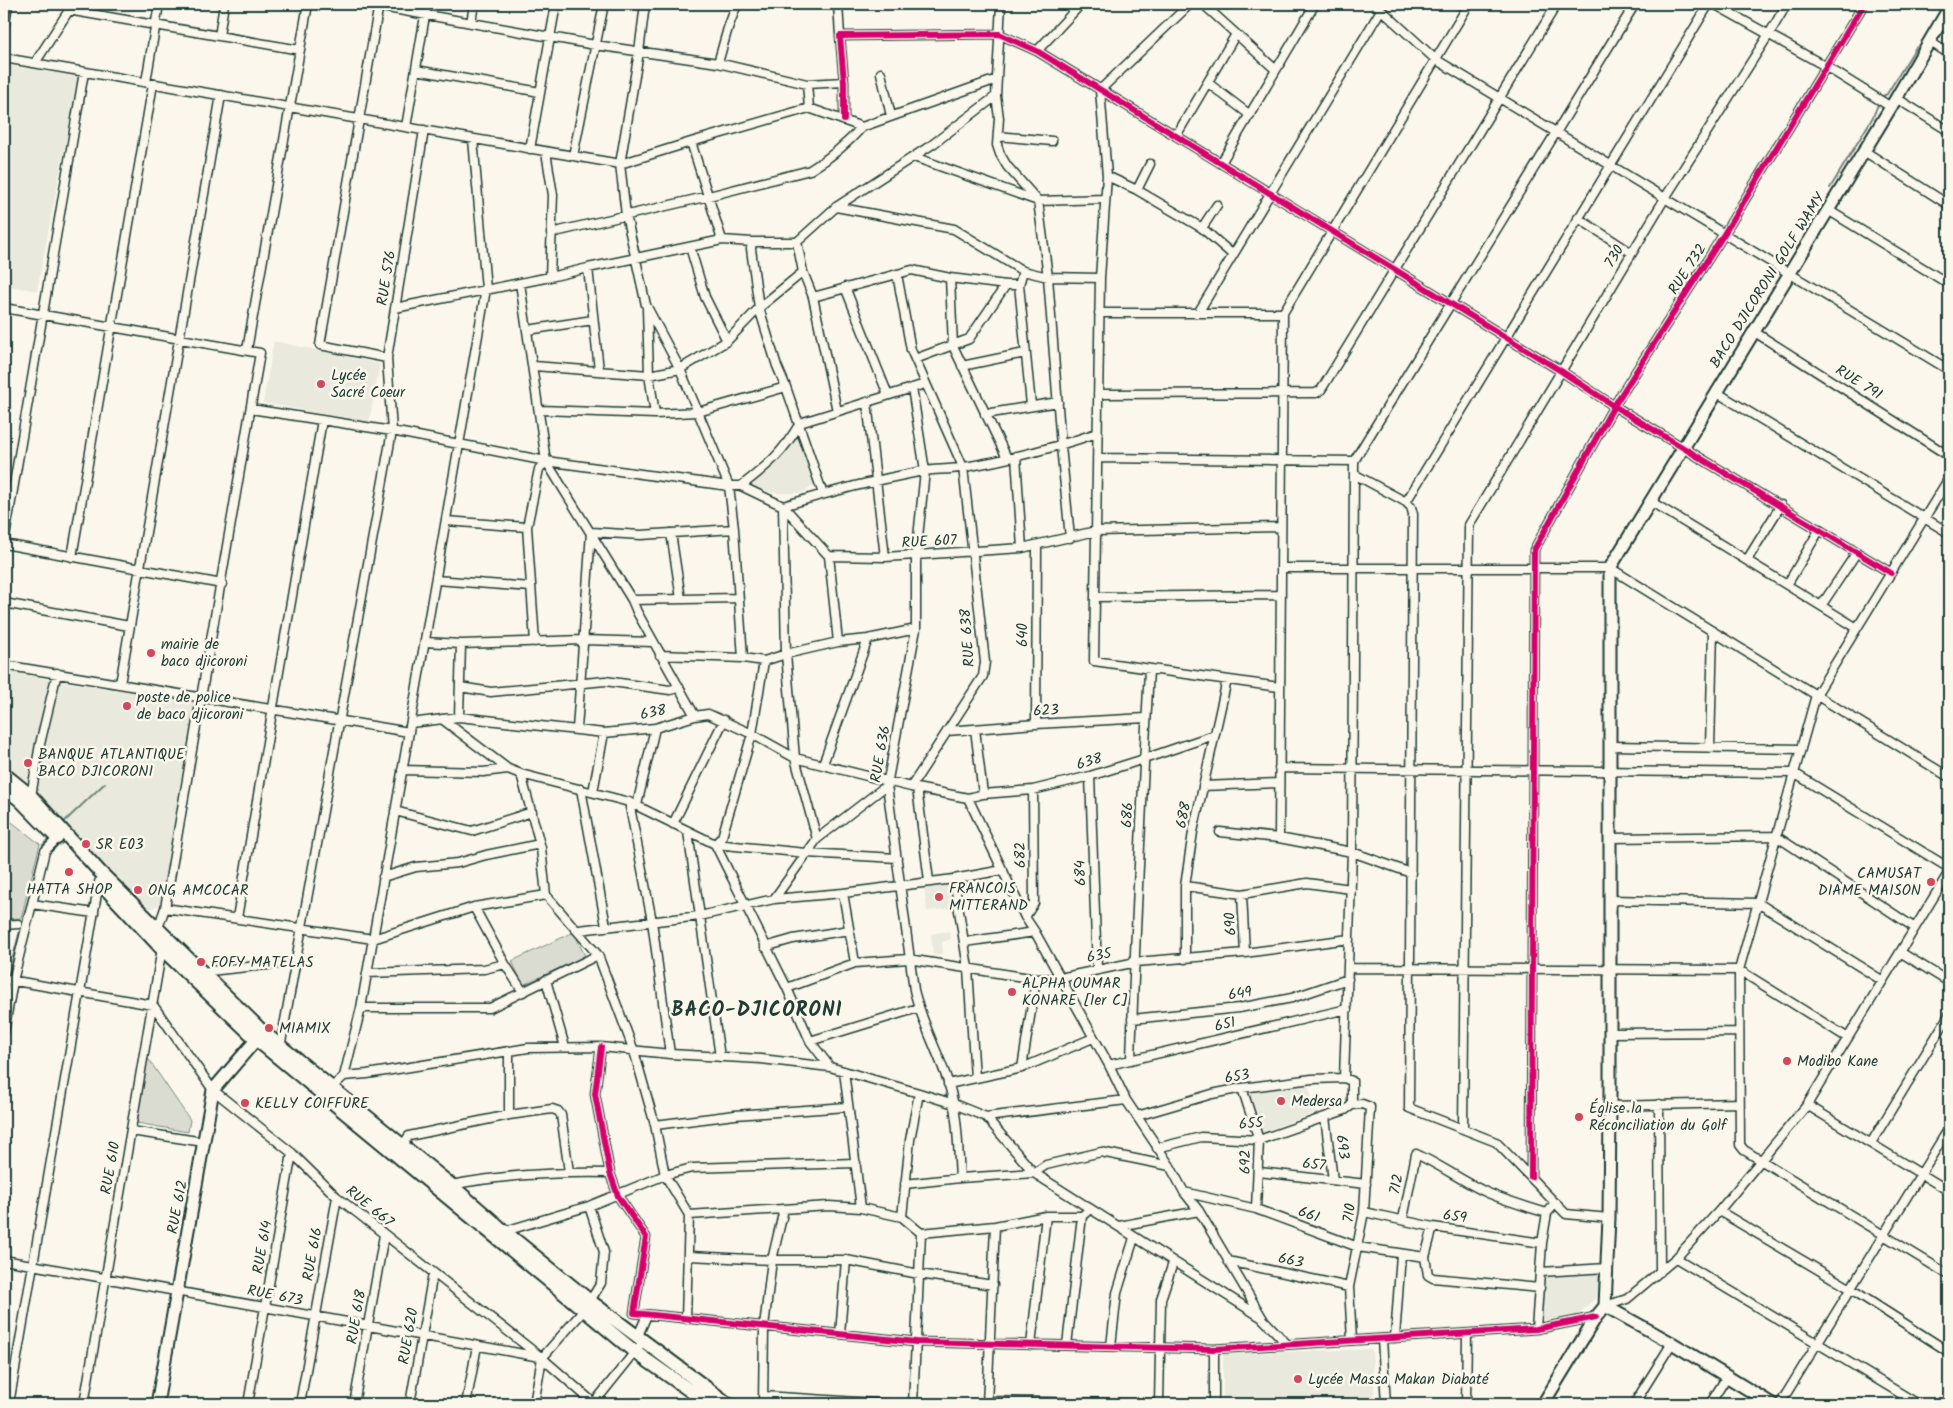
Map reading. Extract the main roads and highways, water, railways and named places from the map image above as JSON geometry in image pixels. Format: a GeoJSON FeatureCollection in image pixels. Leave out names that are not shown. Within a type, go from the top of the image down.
{"type":"FeatureCollection","features":[{"type":"Feature","properties":{"kind":"main road"},"geometry":{"type":"LineString","coordinates":[[4,774],[31,796],[160,938]]}},
{"type":"Feature","properties":{"kind":"main road"},"geometry":{"type":"LineString","coordinates":[[4,787],[20,800],[100,882],[260,1036],[587,1305],[639,1344],[728,1404]]}},
{"type":"Feature","properties":{"kind":"main road"},"geometry":{"type":"LineString","coordinates":[[399,1149],[451,1185],[498,1233]]}},
{"type":"Feature","properties":{"kind":"main road"},"geometry":{"type":"LineString","coordinates":[[639,1344],[709,1404]]}},
{"type":"Feature","properties":{"kind":"waterway"},"geometry":{"type":"LineString","coordinates":[[1881,97],[1887,94],[1916,47]]}},
{"type":"Feature","properties":{"kind":"waterway"},"geometry":{"type":"LineString","coordinates":[[1830,188],[1873,117],[1879,102]]}},
{"type":"Feature","properties":{"kind":"waterway"},"geometry":{"type":"LineString","coordinates":[[63,823],[105,783]]}},
{"type":"Feature","properties":{"kind":"waterway"},"geometry":{"type":"LineString","coordinates":[[41,852],[43,845],[50,837]]}},
{"type":"Feature","properties":{"kind":"waterway"},"geometry":{"type":"LineString","coordinates":[[4,975],[8,976],[39,859]]}},
{"type":"Feature","properties":{"kind":"place","name":"Lycée Sacré Coeur"},"geometry":{"type":"Point","coordinates":[321,384]}},
{"type":"Feature","properties":{"kind":"place","name":"mairie de baco djicoroni"},"geometry":{"type":"Point","coordinates":[151,653]}},
{"type":"Feature","properties":{"kind":"place","name":"poste de police de baco djicoroni"},"geometry":{"type":"Point","coordinates":[127,706]}},
{"type":"Feature","properties":{"kind":"place","name":"BANQUE ATLANTIQUE BACO DJICORONI"},"geometry":{"type":"Point","coordinates":[28,763]}},
{"type":"Feature","properties":{"kind":"place","name":"SR E03"},"geometry":{"type":"Point","coordinates":[86,844]}},
{"type":"Feature","properties":{"kind":"place","name":"HATTA SHOP"},"geometry":{"type":"Point","coordinates":[69,872]}},
{"type":"Feature","properties":{"kind":"place","name":"CAMUSAT DIAME MAISON"},"geometry":{"type":"Point","coordinates":[1931,882]}},
{"type":"Feature","properties":{"kind":"place","name":"ONG AMCOCAR"},"geometry":{"type":"Point","coordinates":[138,890]}},
{"type":"Feature","properties":{"kind":"place","name":"FRANCOIS MITTERAND"},"geometry":{"type":"Point","coordinates":[939,897]}},
{"type":"Feature","properties":{"kind":"place","name":"FOFY MATELAS"},"geometry":{"type":"Point","coordinates":[201,962]}},
{"type":"Feature","properties":{"kind":"place","name":"ALPHA OUMAR KONARE [1er C]"},"geometry":{"type":"Point","coordinates":[1012,992]}},
{"type":"Feature","properties":{"kind":"place","name":"MIAMIX"},"geometry":{"type":"Point","coordinates":[269,1028]}},
{"type":"Feature","properties":{"kind":"place","name":"Modibo Kane"},"geometry":{"type":"Point","coordinates":[1787,1061]}},
{"type":"Feature","properties":{"kind":"place","name":"Medersa"},"geometry":{"type":"Point","coordinates":[1281,1101]}},
{"type":"Feature","properties":{"kind":"place","name":"KELLY COIFFURE"},"geometry":{"type":"Point","coordinates":[245,1103]}},
{"type":"Feature","properties":{"kind":"place","name":"Église la Réconciliation du Golf"},"geometry":{"type":"Point","coordinates":[1579,1117]}},
{"type":"Feature","properties":{"kind":"place","name":"Lycée Massa Makan Diabaté"},"geometry":{"type":"Point","coordinates":[1298,1379]}},
{"type":"Feature","properties":{"kind":"district","name":"BACO-DJICORONI"},"geometry":{"type":"Point","coordinates":[757,1009]}}]}
